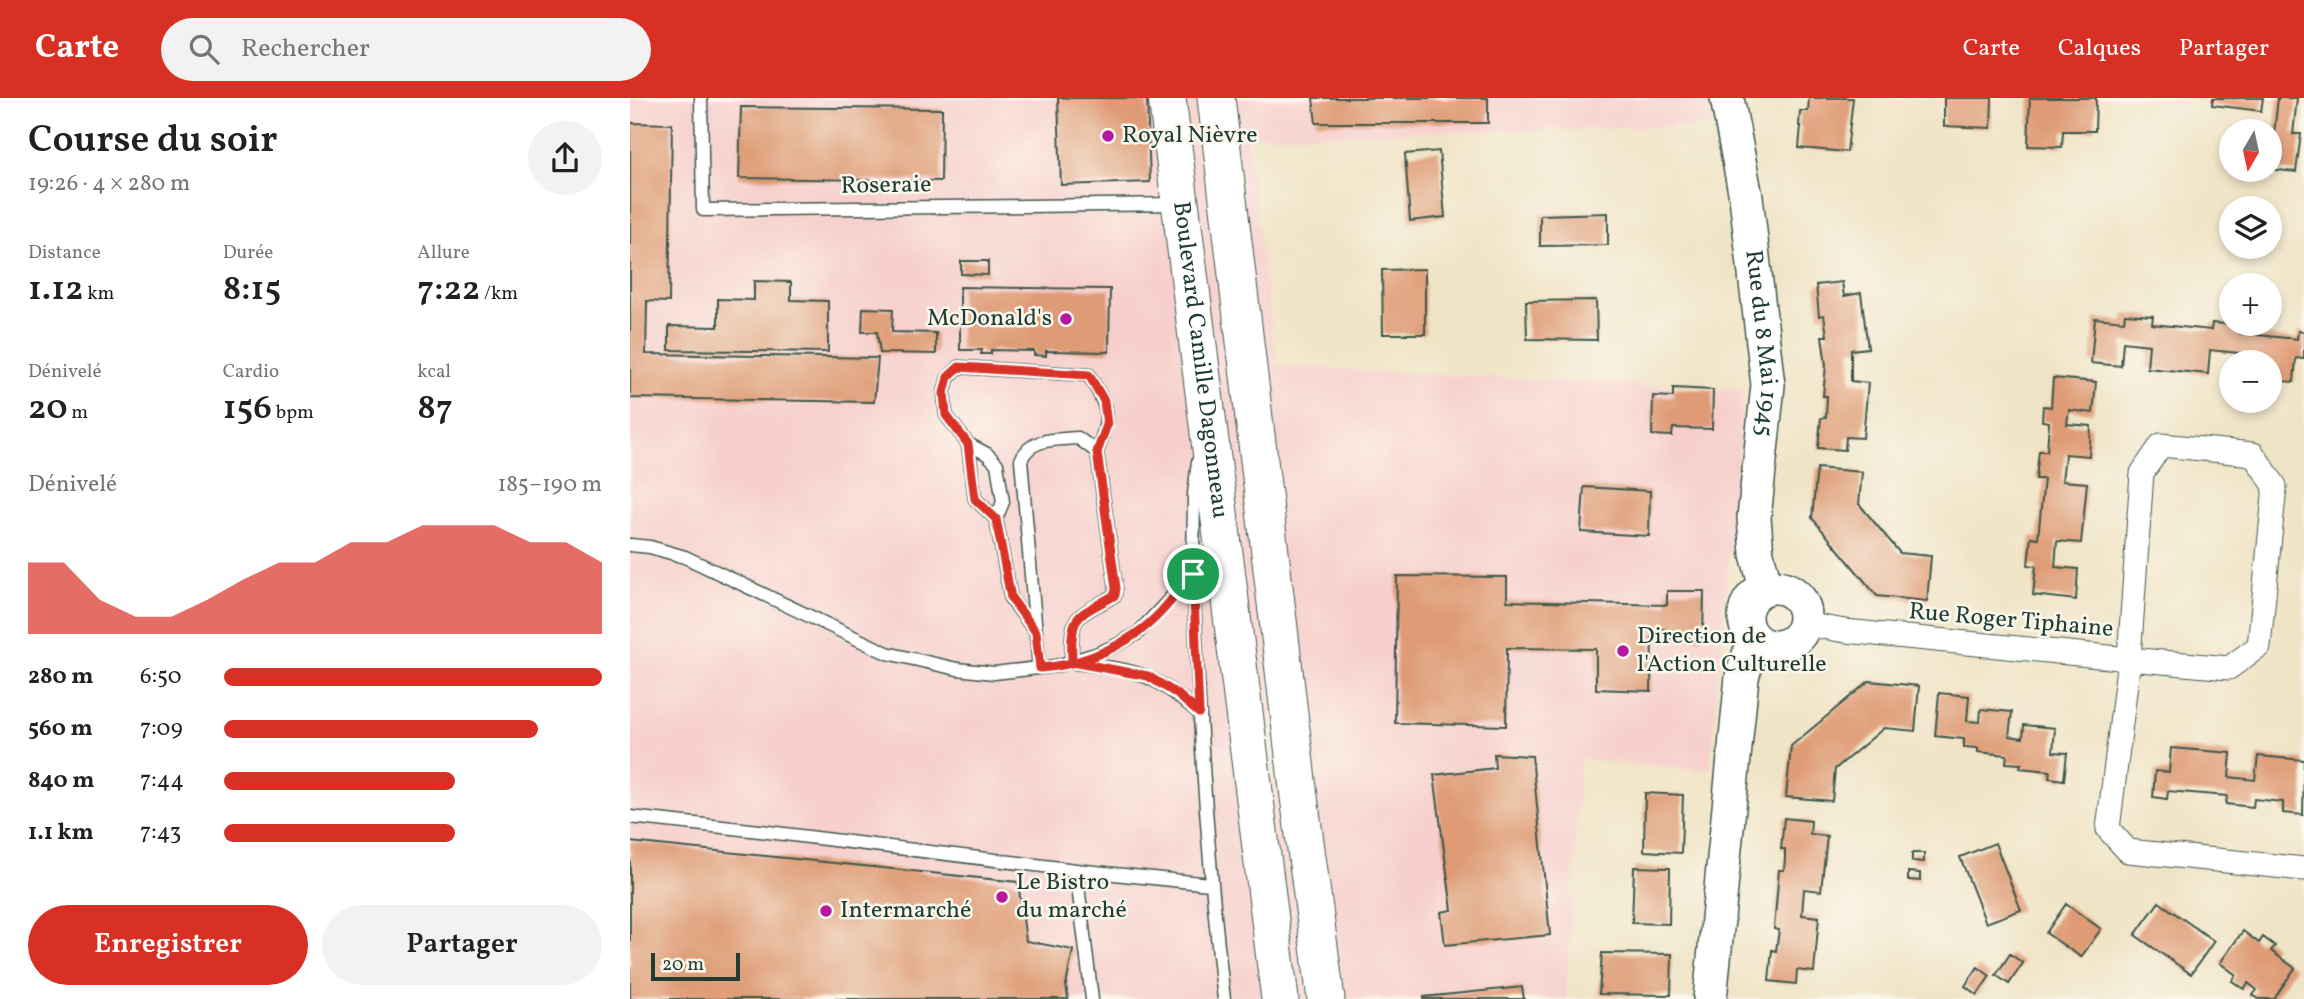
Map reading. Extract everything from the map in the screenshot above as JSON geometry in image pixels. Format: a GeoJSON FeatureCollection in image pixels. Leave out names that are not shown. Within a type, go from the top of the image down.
{"type":"FeatureCollection","features":[{"type":"Feature","properties":{"kind":"main road","name":"Boulevard Camille Dagonneau"},"geometry":{"type":"LineString","coordinates":[[1167,98],[1280,999]]}},
{"type":"Feature","properties":{"kind":"main road","name":"Boulevard Camille Dagonneau"},"geometry":{"type":"LineString","coordinates":[[1216,98],[1299,797],[1326,999]]}},
{"type":"Feature","properties":{"kind":"street","name":"Rue du 8 Mai 1945"},"geometry":{"type":"LineString","coordinates":[[1727,98],[1746,197],[1768,385],[1754,518],[1757,554],[1766,588]]}},
{"type":"Feature","properties":{"kind":"street"},"geometry":{"type":"LineString","coordinates":[[2161,445],[2253,454],[2275,486],[2259,646],[2229,668],[2129,659],[2142,473],[2161,445]]}},
{"type":"Feature","properties":{"kind":"street"},"geometry":{"type":"LineString","coordinates":[[1766,588],[1784,589],[1799,598],[1804,606],[1805,624],[1793,642],[1773,648],[1754,639],[1749,632],[1745,615],[1752,598],[1766,588]]}},
{"type":"Feature","properties":{"kind":"street","name":"Rue Roger Tiphaine"},"geometry":{"type":"LineString","coordinates":[[1805,624],[1844,631],[2129,659],[2108,829],[2128,852],[2304,869]]}},
{"type":"Feature","properties":{"kind":"street"},"geometry":{"type":"LineString","coordinates":[[1710,999],[1742,677],[1754,639]]}},
{"type":"Feature","properties":{"kind":"lane","name":"Roseraie"},"geometry":{"type":"LineString","coordinates":[[701,98],[703,210],[1182,204]]}},
{"type":"Feature","properties":{"kind":"lane"},"geometry":{"type":"LineString","coordinates":[[1203,98],[1221,217],[1235,255]]}},
{"type":"Feature","properties":{"kind":"lane"},"geometry":{"type":"LineString","coordinates":[[1036,632],[1011,598],[996,519],[1003,502],[997,464],[987,454],[968,444],[946,415],[944,393],[948,377],[959,367],[1089,375],[1104,401],[1107,425],[1097,452],[1116,588],[1115,595],[1077,617],[1071,639],[1072,662]]}},
{"type":"Feature","properties":{"kind":"lane"},"geometry":{"type":"LineString","coordinates":[[1204,395],[1195,494],[1193,574],[1210,884],[1224,999]]}},
{"type":"Feature","properties":{"kind":"lane"},"geometry":{"type":"LineString","coordinates":[[1040,668],[1021,460],[1025,450],[1036,442],[1078,438],[1097,452]]}},
{"type":"Feature","properties":{"kind":"lane"},"geometry":{"type":"LineString","coordinates":[[968,444],[975,499],[996,519]]}},
{"type":"Feature","properties":{"kind":"lane"},"geometry":{"type":"LineString","coordinates":[[630,545],[685,556],[887,653],[957,669],[994,673],[1072,662],[1115,646],[1138,633],[1193,574]]}},
{"type":"Feature","properties":{"kind":"lane"},"geometry":{"type":"LineString","coordinates":[[1072,662],[1148,676],[1177,694],[1199,713]]}},
{"type":"Feature","properties":{"kind":"lane"},"geometry":{"type":"LineString","coordinates":[[630,817],[1210,884]]}},
{"type":"Feature","properties":{"kind":"lane"},"geometry":{"type":"LineString","coordinates":[[1076,870],[1092,999]]}},
{"type":"Feature","properties":{"kind":"shaded area"},"geometry":{"type":"Polygon","coordinates":[[[630,98],[1710,98],[1713,126],[1246,136],[1277,366],[1744,391],[1710,770],[1580,759],[1566,999],[630,999],[630,98]]]}},
{"type":"Feature","properties":{"kind":"building"},"geometry":{"type":"Polygon","coordinates":[[[1058,98],[1147,98],[1150,182],[1061,185],[1058,98]]]}},
{"type":"Feature","properties":{"kind":"building"},"geometry":{"type":"Polygon","coordinates":[[[1313,98],[1488,98],[1488,123],[1316,123],[1313,98]]]}},
{"type":"Feature","properties":{"kind":"building"},"geometry":{"type":"Polygon","coordinates":[[[1809,98],[1853,98],[1847,152],[1799,148],[1800,111],[1808,111],[1809,98]]]}},
{"type":"Feature","properties":{"kind":"building"},"geometry":{"type":"Polygon","coordinates":[[[1944,98],[1992,98],[1991,128],[1944,126],[1944,98]]]}},
{"type":"Feature","properties":{"kind":"building"},"geometry":{"type":"Polygon","coordinates":[[[2030,98],[2096,98],[2095,131],[2063,131],[2062,147],[2028,146],[2030,98]]]}},
{"type":"Feature","properties":{"kind":"building"},"geometry":{"type":"Polygon","coordinates":[[[2213,98],[2263,98],[2261,111],[2212,105],[2213,98]]]}},
{"type":"Feature","properties":{"kind":"building"},"geometry":{"type":"Polygon","coordinates":[[[2278,98],[2297,98],[2293,134],[2301,134],[2296,172],[2282,170],[2282,119],[2276,119],[2278,98]]]}},
{"type":"Feature","properties":{"kind":"building"},"geometry":{"type":"Polygon","coordinates":[[[741,107],[942,109],[941,181],[739,178],[741,107]]]}},
{"type":"Feature","properties":{"kind":"building"},"geometry":{"type":"Polygon","coordinates":[[[630,123],[672,124],[669,302],[647,301],[646,354],[878,358],[874,402],[630,398],[630,123]]]}},
{"type":"Feature","properties":{"kind":"building"},"geometry":{"type":"Polygon","coordinates":[[[1439,151],[1445,217],[1410,221],[1405,154],[1439,151]]]}},
{"type":"Feature","properties":{"kind":"building"},"geometry":{"type":"Polygon","coordinates":[[[1608,213],[1608,245],[1540,246],[1540,215],[1608,213]]]}},
{"type":"Feature","properties":{"kind":"building"},"geometry":{"type":"Polygon","coordinates":[[[961,261],[988,261],[988,275],[961,274],[961,261]]]}},
{"type":"Feature","properties":{"kind":"building"},"geometry":{"type":"Polygon","coordinates":[[[1425,269],[1425,334],[1383,334],[1382,270],[1425,269]]]}},
{"type":"Feature","properties":{"kind":"building"},"geometry":{"type":"Polygon","coordinates":[[[754,281],[791,282],[791,300],[828,301],[828,352],[669,350],[669,326],[718,327],[718,299],[754,300],[754,281]]]}},
{"type":"Feature","properties":{"kind":"building"},"geometry":{"type":"Polygon","coordinates":[[[1842,282],[1844,296],[1861,293],[1868,348],[1851,350],[1851,381],[1868,383],[1863,438],[1846,437],[1845,450],[1818,448],[1821,418],[1826,417],[1827,396],[1823,396],[1826,365],[1822,336],[1827,336],[1824,315],[1819,316],[1816,285],[1842,282]]]}},
{"type":"Feature","properties":{"kind":"building"},"geometry":{"type":"Polygon","coordinates":[[[960,287],[1110,289],[1109,352],[1046,351],[1046,356],[1034,355],[1034,351],[991,350],[991,354],[981,354],[982,350],[960,350],[960,287]]]}},
{"type":"Feature","properties":{"kind":"building"},"geometry":{"type":"Polygon","coordinates":[[[1596,300],[1597,340],[1527,339],[1526,301],[1596,300]]]}},
{"type":"Feature","properties":{"kind":"building"},"geometry":{"type":"Polygon","coordinates":[[[863,308],[893,309],[892,332],[936,333],[936,354],[880,353],[877,332],[862,332],[863,308]]]}},
{"type":"Feature","properties":{"kind":"building"},"geometry":{"type":"Polygon","coordinates":[[[2125,314],[2153,316],[2152,324],[2211,330],[2212,323],[2219,324],[2219,336],[2297,339],[2298,331],[2304,332],[2304,359],[2296,358],[2294,382],[2282,381],[2282,350],[2210,350],[2208,374],[2147,368],[2149,345],[2123,342],[2121,366],[2091,363],[2095,318],[2124,321],[2125,314]]]}},
{"type":"Feature","properties":{"kind":"building"},"geometry":{"type":"Polygon","coordinates":[[[2053,378],[2096,382],[2093,413],[2069,410],[2067,424],[2091,426],[2089,456],[2065,454],[2062,481],[2087,483],[2081,543],[2057,541],[2055,567],[2078,569],[2076,600],[2033,595],[2036,566],[2028,565],[2031,537],[2038,538],[2044,479],[2036,479],[2039,451],[2047,451],[2049,422],[2042,421],[2043,406],[2051,407],[2053,378]]]}},
{"type":"Feature","properties":{"kind":"building"},"geometry":{"type":"Polygon","coordinates":[[[1673,388],[1713,390],[1712,429],[1673,428],[1672,436],[1652,435],[1653,396],[1673,397],[1673,388]]]}},
{"type":"Feature","properties":{"kind":"building"},"geometry":{"type":"Polygon","coordinates":[[[1817,468],[1862,472],[1859,504],[1900,553],[1931,556],[1927,601],[1877,596],[1812,518],[1817,468]]]}},
{"type":"Feature","properties":{"kind":"building"},"geometry":{"type":"Polygon","coordinates":[[[1584,487],[1650,491],[1649,536],[1581,532],[1584,487]]]}},
{"type":"Feature","properties":{"kind":"building"},"geometry":{"type":"Polygon","coordinates":[[[1397,576],[1507,577],[1507,601],[1667,605],[1667,591],[1704,591],[1703,638],[1666,638],[1666,629],[1652,630],[1651,691],[1596,689],[1596,649],[1507,648],[1506,726],[1395,723],[1397,576]]]}},
{"type":"Feature","properties":{"kind":"building"},"geometry":{"type":"Polygon","coordinates":[[[1869,681],[1919,686],[1915,731],[1884,728],[1835,769],[1832,801],[1786,797],[1791,746],[1869,681]]]}},
{"type":"Feature","properties":{"kind":"building"},"geometry":{"type":"Polygon","coordinates":[[[1939,693],[1969,696],[1967,721],[1980,722],[1981,709],[2012,712],[2009,736],[2023,738],[2024,725],[2055,728],[2053,752],[2067,753],[2064,780],[2049,778],[2050,771],[2020,768],[2021,764],[2006,763],[2007,755],[1978,752],[1978,748],[1964,747],[1964,739],[1935,736],[1939,693]]]}},
{"type":"Feature","properties":{"kind":"building"},"geometry":{"type":"Polygon","coordinates":[[[2171,748],[2231,753],[2229,777],[2255,780],[2258,756],[2304,760],[2303,815],[2283,813],[2283,802],[2254,799],[2253,807],[2226,804],[2227,796],[2168,791],[2167,799],[2153,797],[2155,771],[2169,772],[2171,748]]]}},
{"type":"Feature","properties":{"kind":"building"},"geometry":{"type":"Polygon","coordinates":[[[1494,754],[1532,756],[1550,935],[1445,945],[1441,912],[1452,910],[1434,775],[1495,768],[1494,754]]]}},
{"type":"Feature","properties":{"kind":"building"},"geometry":{"type":"Polygon","coordinates":[[[1645,793],[1683,795],[1681,853],[1644,851],[1645,793]]]}},
{"type":"Feature","properties":{"kind":"building"},"geometry":{"type":"Polygon","coordinates":[[[1784,818],[1811,821],[1810,834],[1827,836],[1821,891],[1804,889],[1802,915],[1819,917],[1814,972],[1797,970],[1796,984],[1769,981],[1772,950],[1776,951],[1779,930],[1774,929],[1779,870],[1784,870],[1785,859],[1785,849],[1781,849],[1784,818]]]}},
{"type":"Feature","properties":{"kind":"building","name":"Intermarché"},"geometry":{"type":"Polygon","coordinates":[[[630,842],[1018,882],[1026,941],[1073,950],[1066,985],[1068,999],[630,999],[630,842]]]}},
{"type":"Feature","properties":{"kind":"building"},"geometry":{"type":"Polygon","coordinates":[[[1995,843],[2021,910],[1986,923],[1960,857],[1995,843]]]}},
{"type":"Feature","properties":{"kind":"building"},"geometry":{"type":"Polygon","coordinates":[[[1912,853],[1924,853],[1924,862],[1912,861],[1912,853]]]}},
{"type":"Feature","properties":{"kind":"building"},"geometry":{"type":"Polygon","coordinates":[[[1634,867],[1670,868],[1669,924],[1632,923],[1634,867]]]}},
{"type":"Feature","properties":{"kind":"building"},"geometry":{"type":"Polygon","coordinates":[[[1908,872],[1920,873],[1920,881],[1908,880],[1908,872]]]}},
{"type":"Feature","properties":{"kind":"building"},"geometry":{"type":"Polygon","coordinates":[[[2159,902],[2214,941],[2191,974],[2135,935],[2159,902]]]}},
{"type":"Feature","properties":{"kind":"building"},"geometry":{"type":"Polygon","coordinates":[[[2066,904],[2101,929],[2081,957],[2046,933],[2066,904]]]}},
{"type":"Feature","properties":{"kind":"building"},"geometry":{"type":"Polygon","coordinates":[[[2243,931],[2259,943],[2263,937],[2275,946],[2271,951],[2295,968],[2274,999],[2259,999],[2253,995],[2257,990],[2248,983],[2244,989],[2232,981],[2236,975],[2220,963],[2243,931]]]}},
{"type":"Feature","properties":{"kind":"building"},"geometry":{"type":"Polygon","coordinates":[[[1602,953],[1672,954],[1671,995],[1599,994],[1602,953]]]}},
{"type":"Feature","properties":{"kind":"building"},"geometry":{"type":"Polygon","coordinates":[[[2010,954],[2023,963],[2009,984],[1996,975],[2010,954]]]}},
{"type":"Feature","properties":{"kind":"building"},"geometry":{"type":"Polygon","coordinates":[[[1978,967],[1990,976],[1977,995],[1965,986],[1978,967]]]}},
{"type":"Feature","properties":{"kind":"building"},"geometry":{"type":"Polygon","coordinates":[[[1522,987],[1524,999],[1424,999],[1424,997],[1522,987]]]}},
{"type":"Feature","properties":{"kind":"place","name":"Royal Nièvre"},"geometry":{"type":"Point","coordinates":[1108,136]}},
{"type":"Feature","properties":{"kind":"place","name":"McDonald's"},"geometry":{"type":"Point","coordinates":[1066,319]}},
{"type":"Feature","properties":{"kind":"place","name":"Direction de l'Action Culturelle"},"geometry":{"type":"Point","coordinates":[1623,651]}},
{"type":"Feature","properties":{"kind":"place","name":"Le Bistro du marché"},"geometry":{"type":"Point","coordinates":[1002,897]}},
{"type":"Feature","properties":{"kind":"place","name":"Intermarché"},"geometry":{"type":"Point","coordinates":[826,911]}},
{"type":"Feature","properties":{"kind":"route"},"geometry":{"type":"LineString","coordinates":[[1193,574],[1138,633],[1096,654],[1072,662],[1056,666],[1040,668],[1036,632],[1011,598],[996,519],[975,499],[968,444],[946,415],[944,393],[948,377],[959,367],[1089,375],[1104,401],[1107,425],[1097,452],[1116,588],[1115,595],[1077,617],[1071,639],[1072,662],[1148,676],[1162,683],[1199,713],[1193,574]]}}]}
